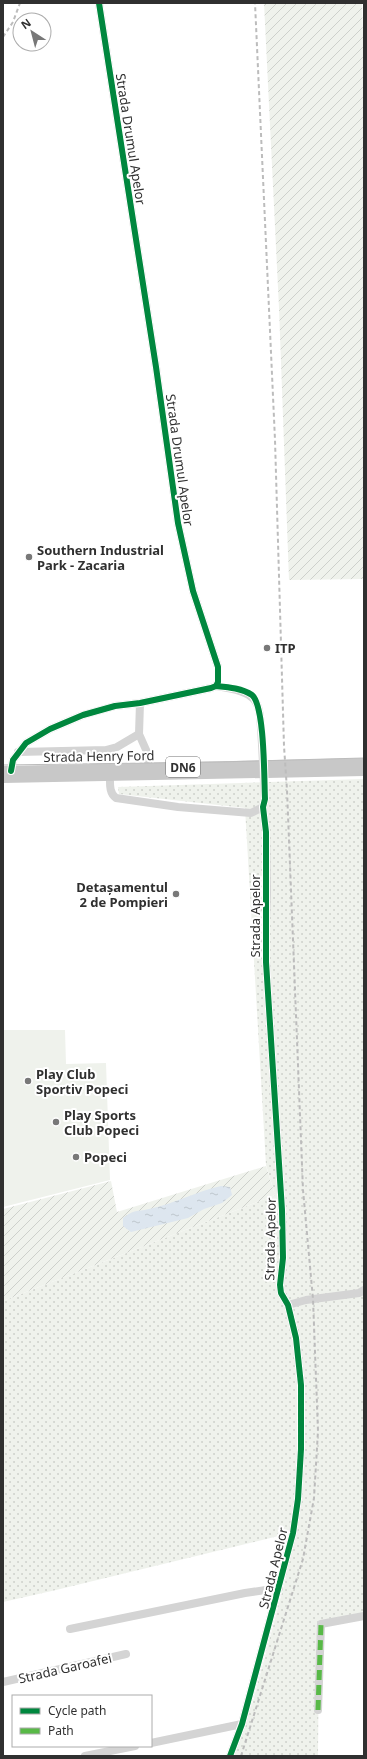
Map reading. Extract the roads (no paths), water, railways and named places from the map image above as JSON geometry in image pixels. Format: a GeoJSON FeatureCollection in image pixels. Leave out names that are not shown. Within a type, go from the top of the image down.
{"type":"FeatureCollection","features":[{"type":"Feature","properties":{"kind":"main road","name":"Strada Henry Ford"},"geometry":{"type":"LineString","coordinates":[[7,771],[364,763]]}},
{"type":"Feature","properties":{"kind":"main road","name":"Strada Henry Ford"},"geometry":{"type":"LineString","coordinates":[[3,778],[364,772]]}},
{"type":"Feature","properties":{"kind":"street","name":"Strada Drumul Apelor"},"geometry":{"type":"LineString","coordinates":[[99,3],[156,367],[178,523],[193,591],[218,667],[218,682],[216,686]]}},
{"type":"Feature","properties":{"kind":"street"},"geometry":{"type":"LineString","coordinates":[[7,771],[18,752],[26,743],[37,736],[83,715],[115,706],[140,703],[216,686]]}},
{"type":"Feature","properties":{"kind":"street","name":"Strada Apelor"},"geometry":{"type":"LineString","coordinates":[[216,686],[244,691],[255,699],[260,713],[265,799],[263,807],[266,832],[266,975],[282,1210],[283,1258],[280,1285],[281,1294],[288,1305],[296,1338],[302,1384],[301,1449],[298,1499],[293,1533],[242,1724],[230,1756]]}},
{"type":"Feature","properties":{"kind":"street"},"geometry":{"type":"LineString","coordinates":[[140,703],[139,734],[147,752],[149,768]]}},
{"type":"Feature","properties":{"kind":"street"},"geometry":{"type":"LineString","coordinates":[[18,752],[106,750],[122,744],[139,734]]}},
{"type":"Feature","properties":{"kind":"street"},"geometry":{"type":"LineString","coordinates":[[110,776],[112,795],[116,798],[178,807],[251,812],[263,807]]}},
{"type":"Feature","properties":{"kind":"street"},"geometry":{"type":"LineString","coordinates":[[288,1305],[306,1300],[359,1293],[364,1290]]}},
{"type":"Feature","properties":{"kind":"street"},"geometry":{"type":"LineString","coordinates":[[70,1629],[245,1593],[279,1588]]}},
{"type":"Feature","properties":{"kind":"street"},"geometry":{"type":"LineString","coordinates":[[318,1710],[321,1624],[364,1616]]}},
{"type":"Feature","properties":{"kind":"street","name":"Strada Garoafei"},"geometry":{"type":"LineString","coordinates":[[3,1682],[126,1654]]}},
{"type":"Feature","properties":{"kind":"street"},"geometry":{"type":"LineString","coordinates":[[152,1743],[242,1724]]}},
{"type":"Feature","properties":{"kind":"street"},"geometry":{"type":"LineString","coordinates":[[85,1756],[130,1747]]}},
{"type":"Feature","properties":{"kind":"water"},"geometry":{"type":"Polygon","coordinates":[[[221,1186],[230,1187],[232,1195],[222,1203],[204,1209],[188,1218],[131,1232],[123,1226],[123,1218],[133,1212],[158,1207],[221,1186]]]}},
{"type":"Feature","properties":{"kind":"tram line"},"geometry":{"type":"LineString","coordinates":[[3,765],[364,758]]}},
{"type":"Feature","properties":{"kind":"railway"},"geometry":{"type":"LineString","coordinates":[[3,37],[13,22],[20,3]]}},
{"type":"Feature","properties":{"kind":"railway"},"geometry":{"type":"LineString","coordinates":[[241,1756],[303,1559],[314,1498],[318,1431],[313,1299],[303,1190],[284,746],[275,440],[255,3]]}},
{"type":"Feature","properties":{"kind":"place","name":"Southern Industrial Park - Zacaria"},"geometry":{"type":"Point","coordinates":[29,557]}},
{"type":"Feature","properties":{"kind":"place","name":"ITP"},"geometry":{"type":"Point","coordinates":[267,648]}},
{"type":"Feature","properties":{"kind":"place","name":"Detașamentul 2 de Pompieri"},"geometry":{"type":"Point","coordinates":[176,894]}},
{"type":"Feature","properties":{"kind":"place","name":"Play Club Sportiv Popeci"},"geometry":{"type":"Point","coordinates":[28,1081]}},
{"type":"Feature","properties":{"kind":"place","name":"Play Sports Club Popeci"},"geometry":{"type":"Point","coordinates":[56,1122]}},
{"type":"Feature","properties":{"kind":"place","name":"Popeci"},"geometry":{"type":"Point","coordinates":[76,1157]}}]}
